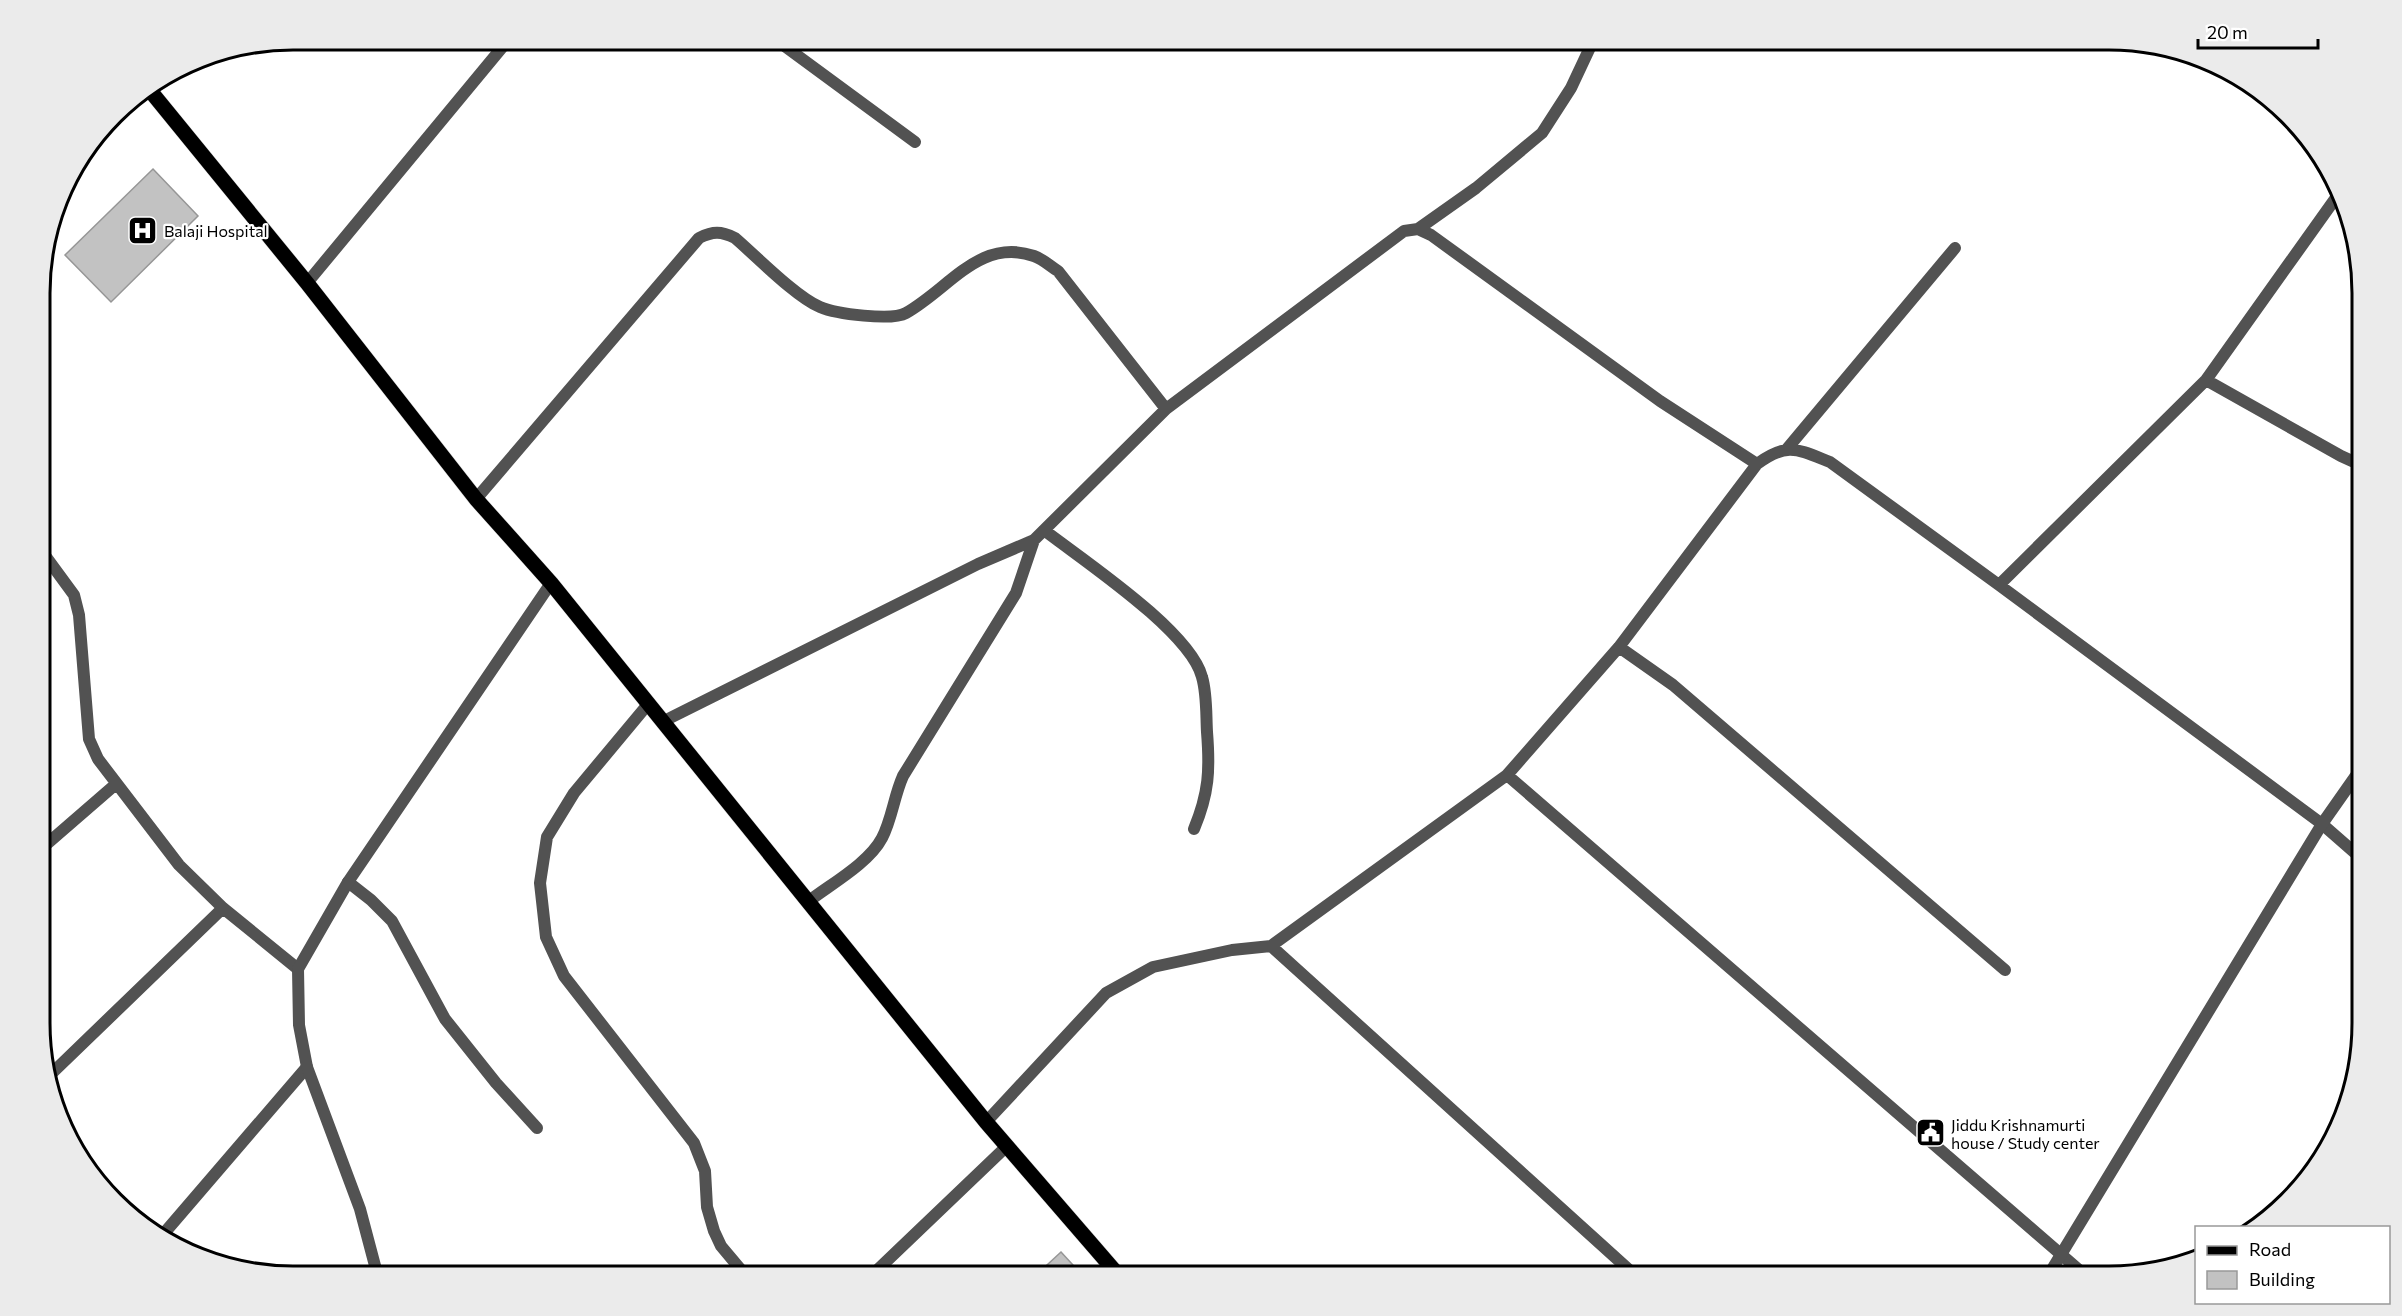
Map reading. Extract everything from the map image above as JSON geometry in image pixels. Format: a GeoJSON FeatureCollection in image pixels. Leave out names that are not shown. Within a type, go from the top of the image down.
{"type":"FeatureCollection","features":[{"type":"Feature","properties":{"kind":"main road"},"geometry":{"type":"LineString","coordinates":[[153,94],[307,283],[476,499],[551,583],[986,1122],[1111,1266]]}},
{"type":"Feature","properties":{"kind":"street"},"geometry":{"type":"LineString","coordinates":[[307,283],[500,50]]}},
{"type":"Feature","properties":{"kind":"street"},"geometry":{"type":"LineString","coordinates":[[791,50],[915,142]]}},
{"type":"Feature","properties":{"kind":"street"},"geometry":{"type":"LineString","coordinates":[[664,721],[978,564],[1034,540],[1167,410],[1404,231],[1418,229],[1476,188],[1542,134],[1571,88],[1589,50]]}},
{"type":"Feature","properties":{"kind":"street"},"geometry":{"type":"LineString","coordinates":[[1999,585],[2206,380],[2334,200]]}},
{"type":"Feature","properties":{"kind":"street"},"geometry":{"type":"LineString","coordinates":[[1418,229],[1431,235],[1660,401],[1757,464]]}},
{"type":"Feature","properties":{"kind":"street"},"geometry":{"type":"LineString","coordinates":[[476,499],[699,238],[711,232],[723,232],[735,238],[802,295],[820,307],[871,316],[904,314],[981,258],[1012,251],[1036,257],[1058,271],[1167,410]]}},
{"type":"Feature","properties":{"kind":"street"},"geometry":{"type":"LineString","coordinates":[[1786,450],[1955,248]]}},
{"type":"Feature","properties":{"kind":"street"},"geometry":{"type":"LineString","coordinates":[[2206,380],[2352,460]]}},
{"type":"Feature","properties":{"kind":"street"},"geometry":{"type":"LineString","coordinates":[[986,1122],[1106,993],[1153,967],[1232,950],[1271,946],[1507,775],[1619,647],[1757,464],[1775,451],[1800,450],[1830,462],[2322,825],[2352,850]]}},
{"type":"Feature","properties":{"kind":"street"},"geometry":{"type":"LineString","coordinates":[[1044,530],[1164,623],[1190,651],[1202,676],[1210,765],[1205,803],[1194,829]]}},
{"type":"Feature","properties":{"kind":"street"},"geometry":{"type":"LineString","coordinates":[[808,901],[873,852],[883,836],[903,776],[1016,593],[1034,540]]}},
{"type":"Feature","properties":{"kind":"street"},"geometry":{"type":"LineString","coordinates":[[50,562],[74,595],[79,615],[89,739],[98,759],[179,865],[223,908],[298,969]]}},
{"type":"Feature","properties":{"kind":"street"},"geometry":{"type":"LineString","coordinates":[[375,1266],[360,1209],[307,1067],[299,1025],[298,969],[348,882],[551,583]]}},
{"type":"Feature","properties":{"kind":"street"},"geometry":{"type":"LineString","coordinates":[[1619,647],[1673,685],[2005,970]]}},
{"type":"Feature","properties":{"kind":"street"},"geometry":{"type":"LineString","coordinates":[[649,703],[574,793],[547,837],[540,883],[546,937],[564,976],[694,1143],[705,1171],[706,1208],[714,1231],[722,1246],[738,1266]]}},
{"type":"Feature","properties":{"kind":"street"},"geometry":{"type":"LineString","coordinates":[[1507,775],[2074,1266]]}},
{"type":"Feature","properties":{"kind":"street"},"geometry":{"type":"LineString","coordinates":[[2054,1266],[2322,825],[2352,782]]}},
{"type":"Feature","properties":{"kind":"street"},"geometry":{"type":"LineString","coordinates":[[50,841],[116,784]]}},
{"type":"Feature","properties":{"kind":"street"},"geometry":{"type":"LineString","coordinates":[[348,882],[392,921],[445,1018],[496,1083],[537,1128]]}},
{"type":"Feature","properties":{"kind":"street"},"geometry":{"type":"LineString","coordinates":[[54,1071],[223,908]]}},
{"type":"Feature","properties":{"kind":"street"},"geometry":{"type":"LineString","coordinates":[[1271,946],[1624,1266]]}},
{"type":"Feature","properties":{"kind":"street"},"geometry":{"type":"LineString","coordinates":[[166,1231],[307,1067]]}},
{"type":"Feature","properties":{"kind":"street"},"geometry":{"type":"LineString","coordinates":[[882,1266],[1007,1146]]}},
{"type":"Feature","properties":{"kind":"building"},"geometry":{"type":"Polygon","coordinates":[[[153,169],[198,216],[111,302],[65,255],[153,169]]]}},
{"type":"Feature","properties":{"kind":"building"},"geometry":{"type":"Polygon","coordinates":[[[1061,1252],[1074,1266],[1046,1266],[1061,1252]]]}},
{"type":"Feature","properties":{"kind":"place","name":"Balaji Hospital"},"geometry":{"type":"Point","coordinates":[143,230]}},
{"type":"Feature","properties":{"kind":"place","name":"Jiddu Krishnamurti house / Study center"},"geometry":{"type":"Point","coordinates":[1930,1133]}}]}
